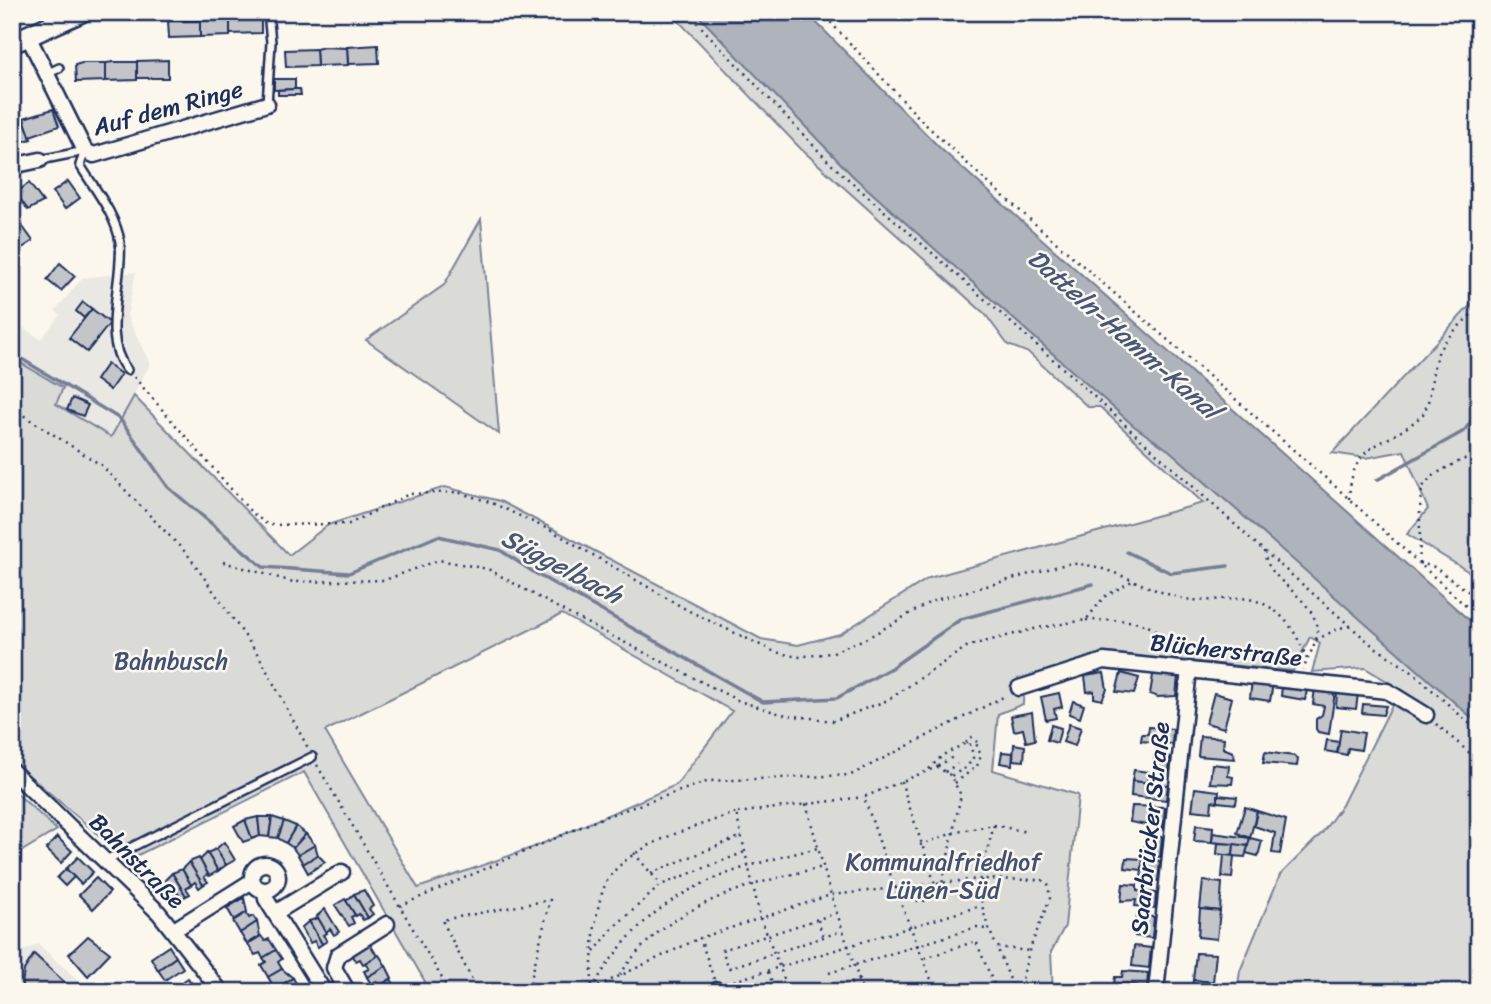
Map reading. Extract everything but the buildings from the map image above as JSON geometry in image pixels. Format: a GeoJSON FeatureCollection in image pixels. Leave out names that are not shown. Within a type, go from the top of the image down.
{"type":"FeatureCollection","features":[{"type":"Feature","properties":{"kind":"main road"},"geometry":{"type":"LineString","coordinates":[[20,39],[81,12]]}},
{"type":"Feature","properties":{"kind":"street","name":"Auf dem Ringe"},"geometry":{"type":"LineString","coordinates":[[20,39],[53,71],[85,151],[93,155],[267,104]]}},
{"type":"Feature","properties":{"kind":"street"},"geometry":{"type":"LineString","coordinates":[[12,166],[40,160]]}},
{"type":"Feature","properties":{"kind":"street","name":"Blücherstraße"},"geometry":{"type":"LineString","coordinates":[[1019,688],[1104,661],[1387,691],[1426,715]]}},
{"type":"Feature","properties":{"kind":"street","name":"Saarbrücker Straße"},"geometry":{"type":"LineString","coordinates":[[1156,992],[1189,669]]}},
{"type":"Feature","properties":{"kind":"street","name":"Bahnstraße"},"geometry":{"type":"LineString","coordinates":[[12,771],[106,860],[174,930],[221,992]]}},
{"type":"Feature","properties":{"kind":"street"},"geometry":{"type":"LineString","coordinates":[[174,930],[252,881],[257,867],[271,865],[276,869],[276,886],[265,891],[257,888],[252,881]]}},
{"type":"Feature","properties":{"kind":"street"},"geometry":{"type":"LineString","coordinates":[[275,913],[342,872]]}},
{"type":"Feature","properties":{"kind":"street"},"geometry":{"type":"LineString","coordinates":[[265,891],[266,899],[322,991],[345,986],[334,968],[338,955],[387,924]]}},
{"type":"Feature","properties":{"kind":"lane"},"geometry":{"type":"LineString","coordinates":[[267,104],[271,42],[268,12]]}},
{"type":"Feature","properties":{"kind":"lane"},"geometry":{"type":"LineString","coordinates":[[40,160],[85,151]]}},
{"type":"Feature","properties":{"kind":"lane"},"geometry":{"type":"LineString","coordinates":[[85,151],[80,165],[111,216],[120,240],[121,271],[115,323],[118,359],[127,370]]}},
{"type":"Feature","properties":{"kind":"lane"},"geometry":{"type":"LineString","coordinates":[[106,860],[312,757]]}},
{"type":"Feature","properties":{"kind":"path"},"geometry":{"type":"LineString","coordinates":[[687,12],[831,164],[1057,362],[1265,551],[1351,626],[1412,672],[1479,732]]}},
{"type":"Feature","properties":{"kind":"path"},"geometry":{"type":"LineString","coordinates":[[821,12],[922,121],[986,181],[1349,499],[1479,618]]}},
{"type":"Feature","properties":{"kind":"path"},"geometry":{"type":"LineString","coordinates":[[1349,499],[1350,477],[1359,456],[1423,414],[1429,403],[1436,359],[1441,348],[1479,307]]}},
{"type":"Feature","properties":{"kind":"path"},"geometry":{"type":"LineString","coordinates":[[127,370],[251,512],[268,525],[349,524],[409,494],[457,492],[490,502],[552,531],[689,611],[775,652],[798,657],[831,653],[869,637],[932,601],[1066,564],[1086,563],[1132,581],[1194,600],[1236,596],[1263,603],[1287,622],[1307,659]]}},
{"type":"Feature","properties":{"kind":"path"},"geometry":{"type":"LineString","coordinates":[[12,408],[101,465],[188,555],[259,656],[312,757],[450,992]]}},
{"type":"Feature","properties":{"kind":"path"},"geometry":{"type":"LineString","coordinates":[[1419,563],[1422,488],[1438,475],[1479,452]]}},
{"type":"Feature","properties":{"kind":"path"},"geometry":{"type":"LineString","coordinates":[[1265,551],[1265,562],[1312,614],[1317,630],[1316,640],[1298,680]]}},
{"type":"Feature","properties":{"kind":"path"},"geometry":{"type":"LineString","coordinates":[[223,562],[293,582],[385,579],[439,560],[488,569],[569,614],[739,701],[781,714],[833,721],[888,700],[968,646],[1038,628],[1086,620],[1143,622],[1168,640],[1189,669]]}},
{"type":"Feature","properties":{"kind":"path"},"geometry":{"type":"LineString","coordinates":[[1419,563],[1434,567],[1479,599]]}},
{"type":"Feature","properties":{"kind":"path"},"geometry":{"type":"LineString","coordinates":[[1086,620],[1104,597],[1132,581]]}},
{"type":"Feature","properties":{"kind":"path"},"geometry":{"type":"LineString","coordinates":[[1316,640],[1339,628],[1351,626]]}},
{"type":"Feature","properties":{"kind":"path"},"geometry":{"type":"LineString","coordinates":[[400,906],[604,817],[709,780],[851,775],[1019,688]]}},
{"type":"Feature","properties":{"kind":"path"},"geometry":{"type":"LineString","coordinates":[[1426,715],[1479,761]]}},
{"type":"Feature","properties":{"kind":"path"},"geometry":{"type":"LineString","coordinates":[[951,776],[971,762],[972,748],[982,736]]}},
{"type":"Feature","properties":{"kind":"path"},"geometry":{"type":"LineString","coordinates":[[928,771],[943,755],[966,743],[971,737],[977,742],[981,756],[977,766],[955,783]]}},
{"type":"Feature","properties":{"kind":"path"},"geometry":{"type":"LineString","coordinates":[[966,743],[972,748]]}},
{"type":"Feature","properties":{"kind":"path"},"geometry":{"type":"LineString","coordinates":[[592,990],[592,955],[606,884],[610,876],[634,853],[736,813],[864,797],[937,767],[953,757]]}},
{"type":"Feature","properties":{"kind":"path"},"geometry":{"type":"LineString","coordinates":[[945,772],[957,764]]}},
{"type":"Feature","properties":{"kind":"path"},"geometry":{"type":"LineString","coordinates":[[913,887],[915,900],[923,902],[939,884],[956,832],[961,795],[951,776],[937,767]]}},
{"type":"Feature","properties":{"kind":"path"},"geometry":{"type":"LineString","coordinates":[[901,781],[920,845],[939,884]]}},
{"type":"Feature","properties":{"kind":"path"},"geometry":{"type":"LineString","coordinates":[[864,797],[895,888],[936,992]]}},
{"type":"Feature","properties":{"kind":"path"},"geometry":{"type":"LineString","coordinates":[[806,804],[836,913],[863,992]]}},
{"type":"Feature","properties":{"kind":"path"},"geometry":{"type":"LineString","coordinates":[[736,813],[760,916],[789,992]]}},
{"type":"Feature","properties":{"kind":"path"},"geometry":{"type":"LineString","coordinates":[[920,845],[956,832],[994,825],[1027,832]]}},
{"type":"Feature","properties":{"kind":"path"},"geometry":{"type":"LineString","coordinates":[[994,825],[979,879],[981,906],[1017,992]]}},
{"type":"Feature","properties":{"kind":"path"},"geometry":{"type":"LineString","coordinates":[[651,873],[742,836]]}},
{"type":"Feature","properties":{"kind":"path"},"geometry":{"type":"LineString","coordinates":[[592,990],[636,927],[661,905],[748,864],[818,848]]}},
{"type":"Feature","properties":{"kind":"path"},"geometry":{"type":"LineString","coordinates":[[592,955],[613,928],[661,885],[745,852]]}},
{"type":"Feature","properties":{"kind":"path"},"geometry":{"type":"LineString","coordinates":[[634,853],[661,885]]}},
{"type":"Feature","properties":{"kind":"path"},"geometry":{"type":"LineString","coordinates":[[620,975],[664,926],[707,902],[752,883],[823,867]]}},
{"type":"Feature","properties":{"kind":"path"},"geometry":{"type":"LineString","coordinates":[[592,990],[699,938],[831,895],[979,879],[1034,879],[1048,884],[1050,898],[1029,951],[1017,992]]}},
{"type":"Feature","properties":{"kind":"path"},"geometry":{"type":"LineString","coordinates":[[478,992],[442,920],[550,900],[528,992]]}},
{"type":"Feature","properties":{"kind":"path"},"geometry":{"type":"LineString","coordinates":[[699,938],[718,989],[780,967],[981,906]]}},
{"type":"Feature","properties":{"kind":"path"},"geometry":{"type":"LineString","coordinates":[[836,913],[722,950],[729,968],[842,930]]}},
{"type":"Feature","properties":{"kind":"path"},"geometry":{"type":"LineString","coordinates":[[817,920],[823,937]]}},
{"type":"Feature","properties":{"kind":"path"},"geometry":{"type":"LineString","coordinates":[[829,972],[977,927],[989,930]]}},
{"type":"Feature","properties":{"kind":"path"},"geometry":{"type":"LineString","coordinates":[[923,959],[975,941],[997,992]]}},
{"type":"Feature","properties":{"kind":"path"},"geometry":{"type":"LineString","coordinates":[[997,947],[1029,951]]}},
{"type":"Feature","properties":{"kind":"path"},"geometry":{"type":"LineString","coordinates":[[768,971],[776,992]]}},
{"type":"Feature","properties":{"kind":"path"},"geometry":{"type":"LineString","coordinates":[[831,992],[859,980]]}},
{"type":"Feature","properties":{"kind":"shaded area"},"geometry":{"type":"Polygon","coordinates":[[[136,272],[127,316],[150,364],[111,437],[56,404],[62,388],[16,360],[12,350],[12,321],[41,339],[60,315],[55,311],[82,278],[136,272]]]}},
{"type":"Feature","properties":{"kind":"shaded area"},"geometry":{"type":"Polygon","coordinates":[[[38,944],[91,992],[12,992],[12,956],[38,944]]]}},
{"type":"Feature","properties":{"kind":"green space"},"geometry":{"type":"Polygon","coordinates":[[[695,12],[853,176],[1134,426],[1170,451],[1479,724],[1479,992],[1237,992],[1240,971],[1280,875],[1322,833],[1342,805],[1400,689],[1365,668],[1312,672],[1320,643],[1310,637],[1293,671],[1103,653],[1024,678],[1023,704],[998,714],[993,770],[1078,795],[1065,926],[1051,952],[1053,992],[431,992],[304,772],[128,860],[12,761],[12,350],[16,360],[63,388],[56,404],[111,437],[134,396],[289,555],[328,525],[445,487],[500,501],[761,639],[798,645],[840,634],[929,578],[1203,503],[1100,407],[1088,407],[1029,353],[1008,345],[985,314],[801,149],[671,13],[695,12]],[[562,614],[325,731],[418,888],[537,846],[676,785],[732,711],[562,614]]]}},
{"type":"Feature","properties":{"kind":"green space"},"geometry":{"type":"Polygon","coordinates":[[[481,219],[499,434],[366,340],[444,285],[481,219]]]}},
{"type":"Feature","properties":{"kind":"green space"},"geometry":{"type":"Polygon","coordinates":[[[1479,296],[1479,578],[1407,534],[1428,509],[1404,451],[1366,458],[1332,453],[1479,296]]]}},
{"type":"Feature","properties":{"kind":"green space"},"geometry":{"type":"Polygon","coordinates":[[[12,789],[57,830],[12,857],[12,789]]]}},
{"type":"Feature","properties":{"kind":"water","name":"Datteln-Hamm-Kanal"},"geometry":{"type":"Polygon","coordinates":[[[695,12],[806,12],[941,149],[1479,629],[1479,724],[1170,451],[1134,426],[853,176],[695,12]]]}},
{"type":"Feature","properties":{"kind":"waterway","name":"Süggelbach"},"geometry":{"type":"LineString","coordinates":[[12,353],[120,419],[168,487],[263,567],[349,573],[438,536],[500,550],[535,573],[763,702],[837,698],[891,668],[961,619],[1093,584]]}},
{"type":"Feature","properties":{"kind":"waterway","name":"Süggelbach"},"geometry":{"type":"LineString","coordinates":[[1377,480],[1464,431],[1479,411]]}},
{"type":"Feature","properties":{"kind":"waterway","name":"Süggelbach"},"geometry":{"type":"LineString","coordinates":[[1127,552],[1171,573],[1228,566]]}},
{"type":"Feature","properties":{"kind":"park label","name":"Bahnbusch"},"geometry":{"type":"Point","coordinates":[171,661]}},
{"type":"Feature","properties":{"kind":"park label","name":"Kommunalfriedhof Lünen-Süd"},"geometry":{"type":"Point","coordinates":[943,876]}}]}
